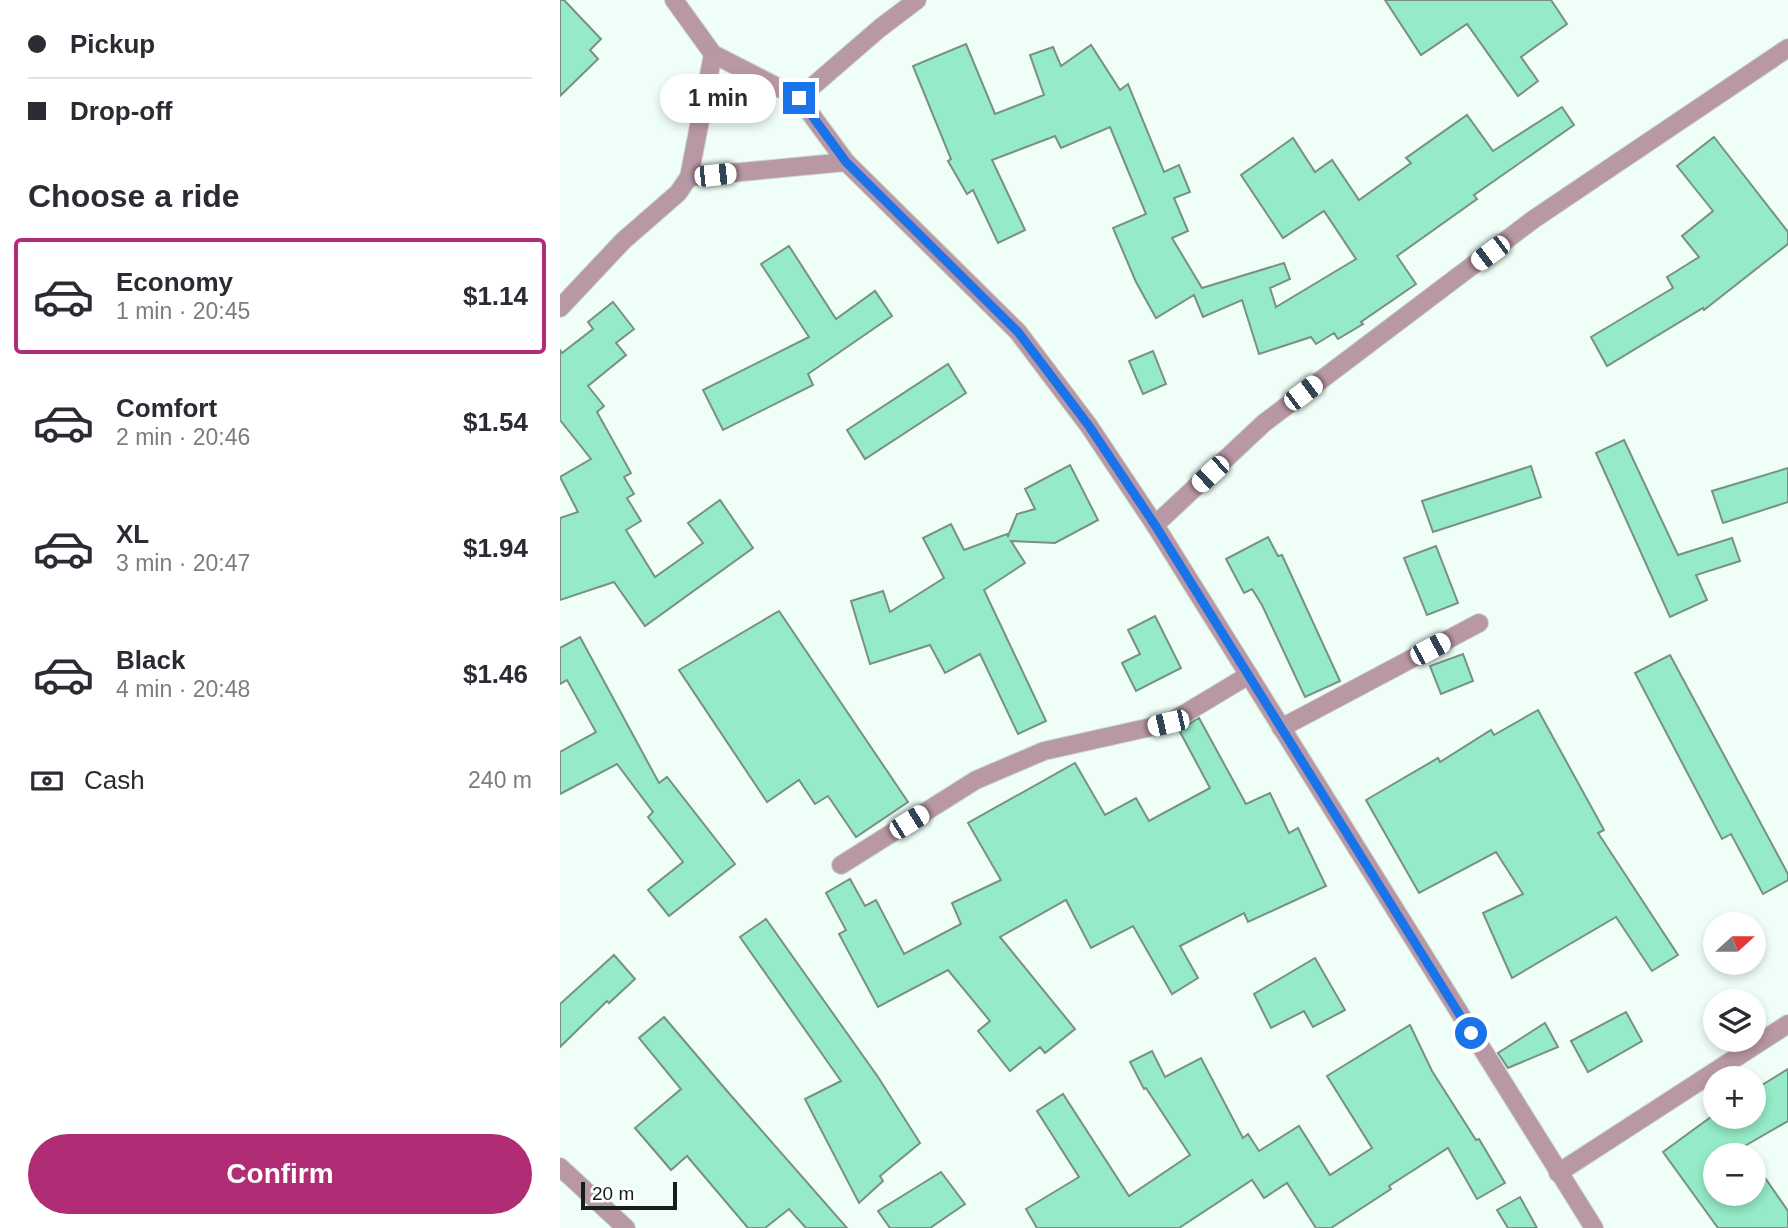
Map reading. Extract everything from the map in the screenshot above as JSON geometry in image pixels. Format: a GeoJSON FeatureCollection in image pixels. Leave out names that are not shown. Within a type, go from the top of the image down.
{"type":"FeatureCollection","features":[{"type":"Feature","properties":{"kind":"street"},"geometry":{"type":"LineString","coordinates":[[674,0],[713,54],[799,98],[846,162],[1018,332],[1089,426],[1155,525],[1594,1228]]}},
{"type":"Feature","properties":{"kind":"street"},"geometry":{"type":"LineString","coordinates":[[799,98],[917,0]]}},
{"type":"Feature","properties":{"kind":"street"},"geometry":{"type":"LineString","coordinates":[[1155,525],[1275,415],[1534,219],[1788,48]]}},
{"type":"Feature","properties":{"kind":"street"},"geometry":{"type":"LineString","coordinates":[[560,308],[623,241],[678,193],[689,177],[713,54]]}},
{"type":"Feature","properties":{"kind":"street"},"geometry":{"type":"LineString","coordinates":[[689,177],[846,162]]}},
{"type":"Feature","properties":{"kind":"street"},"geometry":{"type":"LineString","coordinates":[[1281,728],[1479,623]]}},
{"type":"Feature","properties":{"kind":"street"},"geometry":{"type":"LineString","coordinates":[[841,864],[976,780],[1044,751],[1168,723],[1249,675]]}},
{"type":"Feature","properties":{"kind":"street"},"geometry":{"type":"LineString","coordinates":[[1558,1174],[1788,1024]]}},
{"type":"Feature","properties":{"kind":"street"},"geometry":{"type":"LineString","coordinates":[[560,1167],[625,1228]]}},
{"type":"Feature","properties":{"kind":"building"},"geometry":{"type":"Polygon","coordinates":[[[560,0],[564,0],[601,39],[590,50],[598,59],[560,96],[560,0]]]}},
{"type":"Feature","properties":{"kind":"building"},"geometry":{"type":"Polygon","coordinates":[[[1385,0],[1551,0],[1567,24],[1521,57],[1538,81],[1518,96],[1467,24],[1421,55],[1385,0]]]}},
{"type":"Feature","properties":{"kind":"building"},"geometry":{"type":"Polygon","coordinates":[[[966,44],[995,114],[1044,95],[1030,55],[1053,47],[1061,66],[1091,45],[1120,90],[1128,84],[1164,172],[1179,165],[1190,192],[1174,198],[1188,231],[1172,238],[1202,288],[1284,263],[1290,279],[1270,288],[1276,307],[1356,259],[1324,211],[1283,238],[1241,175],[1293,138],[1315,172],[1332,160],[1359,200],[1411,163],[1406,158],[1467,115],[1493,151],[1562,107],[1574,125],[1474,195],[1477,199],[1397,256],[1416,284],[1361,322],[1363,324],[1338,339],[1334,333],[1316,344],[1311,337],[1259,354],[1242,300],[1203,317],[1194,295],[1156,318],[1136,282],[1113,228],[1146,214],[1110,127],[1061,148],[1055,136],[992,160],[1025,230],[998,243],[973,190],[967,194],[948,161],[951,159],[913,66],[966,44]]]}},
{"type":"Feature","properties":{"kind":"building"},"geometry":{"type":"Polygon","coordinates":[[[1714,137],[1788,232],[1788,244],[1704,310],[1703,308],[1607,366],[1591,337],[1673,288],[1667,277],[1699,257],[1682,236],[1713,211],[1677,166],[1714,137]]]}},
{"type":"Feature","properties":{"kind":"building"},"geometry":{"type":"Polygon","coordinates":[[[789,246],[836,319],[875,291],[892,316],[808,374],[813,385],[723,430],[703,390],[809,337],[761,264],[789,246]]]}},
{"type":"Feature","properties":{"kind":"building"},"geometry":{"type":"Polygon","coordinates":[[[613,302],[634,329],[616,343],[626,355],[588,386],[604,406],[597,412],[631,473],[624,477],[634,494],[627,498],[641,521],[626,530],[655,577],[703,543],[688,523],[720,500],[753,548],[645,626],[614,582],[560,600],[560,518],[578,512],[560,477],[591,459],[560,420],[560,350],[562,353],[593,329],[588,322],[613,302]]]}},
{"type":"Feature","properties":{"kind":"building"},"geometry":{"type":"Polygon","coordinates":[[[1153,351],[1166,384],[1143,394],[1129,361],[1153,351]]]}},
{"type":"Feature","properties":{"kind":"building"},"geometry":{"type":"Polygon","coordinates":[[[948,364],[966,393],[865,459],[847,430],[948,364]]]}},
{"type":"Feature","properties":{"kind":"building"},"geometry":{"type":"Polygon","coordinates":[[[1624,440],[1678,555],[1732,538],[1740,561],[1696,575],[1707,600],[1670,617],[1596,453],[1624,440]]]}},
{"type":"Feature","properties":{"kind":"building"},"geometry":{"type":"Polygon","coordinates":[[[1070,465],[1098,520],[1055,543],[1011,541],[1025,563],[984,590],[1046,721],[1018,734],[980,654],[945,673],[930,645],[870,664],[851,601],[883,591],[890,612],[944,578],[923,538],[951,524],[964,550],[1007,534],[1008,536],[1017,514],[1035,509],[1025,489],[1070,465]]]}},
{"type":"Feature","properties":{"kind":"building"},"geometry":{"type":"Polygon","coordinates":[[[1531,466],[1541,497],[1433,532],[1422,501],[1531,466]]]}},
{"type":"Feature","properties":{"kind":"building"},"geometry":{"type":"Polygon","coordinates":[[[1788,468],[1788,502],[1723,523],[1712,491],[1788,468]]]}},
{"type":"Feature","properties":{"kind":"building"},"geometry":{"type":"Polygon","coordinates":[[[1268,537],[1278,556],[1282,555],[1340,681],[1305,697],[1262,605],[1252,589],[1244,593],[1226,559],[1268,537]]]}},
{"type":"Feature","properties":{"kind":"building"},"geometry":{"type":"Polygon","coordinates":[[[1436,546],[1458,603],[1427,615],[1404,558],[1436,546]]]}},
{"type":"Feature","properties":{"kind":"building"},"geometry":{"type":"Polygon","coordinates":[[[779,611],[908,802],[856,837],[828,796],[815,804],[799,780],[767,802],[679,670],[779,611]]]}},
{"type":"Feature","properties":{"kind":"building"},"geometry":{"type":"Polygon","coordinates":[[[1155,616],[1181,668],[1136,691],[1122,663],[1140,654],[1128,630],[1155,616]]]}},
{"type":"Feature","properties":{"kind":"building"},"geometry":{"type":"Polygon","coordinates":[[[580,637],[659,783],[667,777],[735,864],[669,916],[648,890],[683,862],[648,817],[653,812],[617,764],[560,794],[560,752],[596,732],[567,680],[560,684],[560,648],[580,637]]]}},
{"type":"Feature","properties":{"kind":"building"},"geometry":{"type":"Polygon","coordinates":[[[1463,654],[1473,681],[1441,694],[1430,666],[1463,654]]]}},
{"type":"Feature","properties":{"kind":"building"},"geometry":{"type":"Polygon","coordinates":[[[1670,655],[1788,874],[1788,880],[1763,894],[1731,834],[1722,839],[1635,673],[1670,655]]]}},
{"type":"Feature","properties":{"kind":"building"},"geometry":{"type":"Polygon","coordinates":[[[1538,710],[1604,830],[1598,833],[1678,955],[1652,971],[1616,917],[1512,978],[1483,913],[1523,894],[1496,852],[1419,893],[1366,800],[1438,758],[1440,762],[1491,730],[1494,735],[1538,710]]]}},
{"type":"Feature","properties":{"kind":"building"},"geometry":{"type":"Polygon","coordinates":[[[1199,718],[1246,804],[1270,793],[1289,833],[1298,828],[1326,886],[1248,922],[1244,913],[1180,946],[1198,978],[1172,994],[1133,926],[1091,948],[1066,900],[1000,937],[1075,1029],[1045,1053],[1040,1047],[1010,1071],[978,1031],[990,1021],[948,970],[878,1007],[839,934],[846,930],[826,893],[850,879],[865,906],[876,900],[904,954],[961,924],[952,903],[1001,880],[968,823],[1075,763],[1105,815],[1136,798],[1149,821],[1210,788],[1179,730],[1199,718]]]}},
{"type":"Feature","properties":{"kind":"building"},"geometry":{"type":"Polygon","coordinates":[[[766,919],[878,1077],[920,1143],[880,1176],[883,1181],[859,1203],[805,1099],[841,1081],[740,937],[766,919]]]}},
{"type":"Feature","properties":{"kind":"building"},"geometry":{"type":"Polygon","coordinates":[[[614,955],[635,979],[609,1003],[607,1001],[560,1047],[560,1004],[614,955]]]}},
{"type":"Feature","properties":{"kind":"building"},"geometry":{"type":"Polygon","coordinates":[[[1315,958],[1345,1010],[1313,1027],[1304,1011],[1271,1028],[1254,994],[1315,958]]]}},
{"type":"Feature","properties":{"kind":"building"},"geometry":{"type":"Polygon","coordinates":[[[1626,1012],[1642,1041],[1588,1072],[1571,1041],[1626,1012]]]}},
{"type":"Feature","properties":{"kind":"building"},"geometry":{"type":"Polygon","coordinates":[[[664,1017],[847,1228],[806,1228],[789,1209],[765,1228],[748,1228],[687,1156],[671,1170],[635,1128],[681,1089],[639,1038],[664,1017]]]}},
{"type":"Feature","properties":{"kind":"building"},"geometry":{"type":"Polygon","coordinates":[[[1545,1023],[1558,1047],[1508,1068],[1498,1053],[1545,1023]]]}},
{"type":"Feature","properties":{"kind":"building"},"geometry":{"type":"Polygon","coordinates":[[[1410,1025],[1432,1071],[1476,1140],[1479,1139],[1505,1183],[1477,1199],[1448,1148],[1331,1228],[1316,1228],[1287,1183],[1264,1198],[1252,1180],[1179,1228],[1037,1228],[1026,1209],[1079,1177],[1037,1111],[1063,1094],[1129,1196],[1190,1155],[1146,1088],[1144,1089],[1130,1062],[1152,1051],[1165,1077],[1201,1058],[1243,1138],[1248,1134],[1259,1151],[1299,1126],[1330,1175],[1372,1148],[1327,1076],[1410,1025]]]}},
{"type":"Feature","properties":{"kind":"building"},"geometry":{"type":"Polygon","coordinates":[[[1788,1069],[1788,1121],[1750,1143],[1703,1143],[1703,1206],[1766,1206],[1766,1179],[1788,1211],[1788,1228],[1718,1228],[1663,1152],[1703,1123],[1703,1129],[1766,1129],[1766,1083],[1788,1069]]]}},
{"type":"Feature","properties":{"kind":"building"},"geometry":{"type":"Polygon","coordinates":[[[941,1172],[965,1204],[930,1228],[890,1228],[878,1211],[941,1172]]]}},
{"type":"Feature","properties":{"kind":"building"},"geometry":{"type":"Polygon","coordinates":[[[1520,1197],[1537,1228],[1508,1228],[1497,1210],[1520,1197]]]}},
{"type":"Feature","properties":{"kind":"route"},"geometry":{"type":"LineString","coordinates":[[799,98],[846,162],[1018,332],[1089,426],[1155,525],[1471,1033]]}}]}
